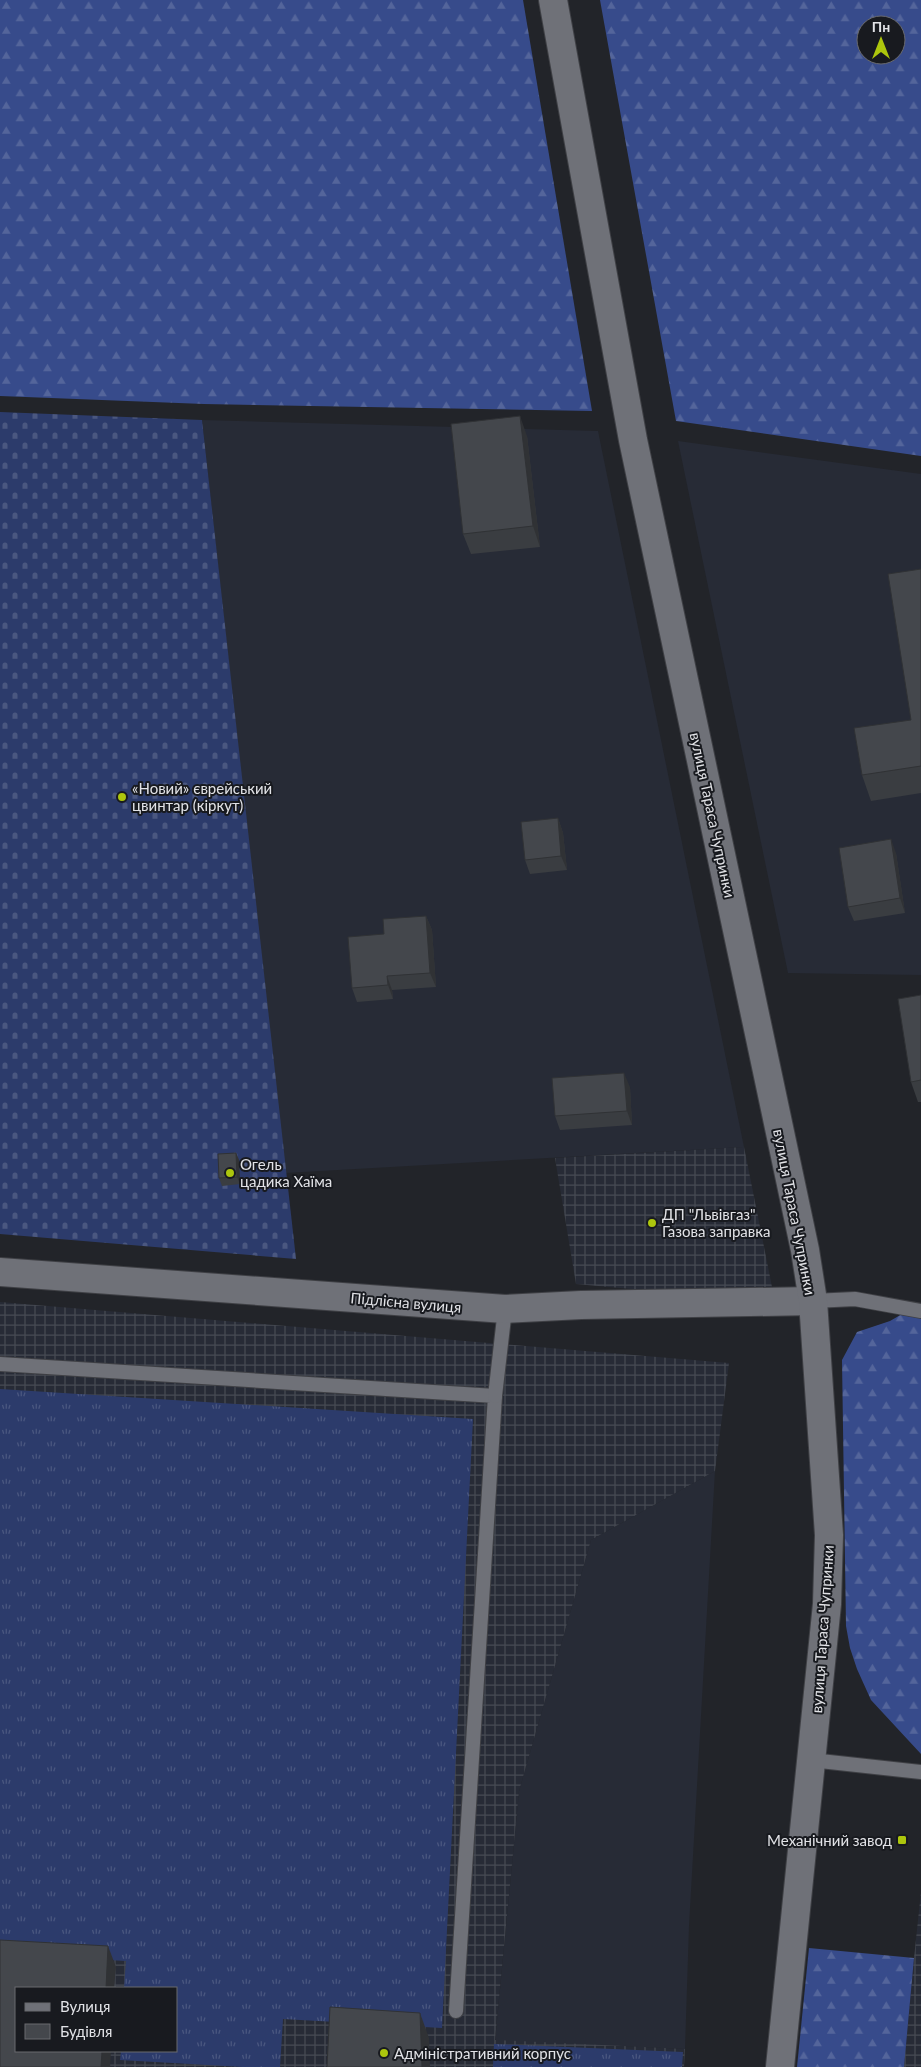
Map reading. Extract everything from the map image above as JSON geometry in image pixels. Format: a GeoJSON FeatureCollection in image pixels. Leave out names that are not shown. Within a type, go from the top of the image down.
{"type":"FeatureCollection","features":[{"type":"Feature","properties":{"kind":"street","name":"вулиця Тараса Чупринки"},"geometry":{"type":"LineString","coordinates":[[553,0],[631,429],[805,1250],[812,1300],[830,1535],[827,1604],[780,2067]]}},
{"type":"Feature","properties":{"kind":"street","name":"Підлісна вулиця"},"geometry":{"type":"LineString","coordinates":[[0,1272],[505,1309],[581,1305],[812,1300]]}},
{"type":"Feature","properties":{"kind":"lane"},"geometry":{"type":"LineString","coordinates":[[812,1300],[855,1299],[921,1311]]}},
{"type":"Feature","properties":{"kind":"lane"},"geometry":{"type":"LineString","coordinates":[[456,2011],[495,1396],[505,1309]]}},
{"type":"Feature","properties":{"kind":"lane"},"geometry":{"type":"LineString","coordinates":[[0,1364],[495,1396]]}},
{"type":"Feature","properties":{"kind":"lane"},"geometry":{"type":"LineString","coordinates":[[812,1760],[921,1772]]}},
{"type":"Feature","properties":{"kind":"shaded area"},"geometry":{"type":"Polygon","coordinates":[[[202,420],[598,431],[744,1147],[285,1173],[202,420]]]}},
{"type":"Feature","properties":{"kind":"shaded area"},"geometry":{"type":"Polygon","coordinates":[[[678,441],[921,474],[921,975],[788,973],[678,441]]]}},
{"type":"Feature","properties":{"kind":"shaded area"},"geometry":{"type":"Polygon","coordinates":[[[744,1147],[775,1302],[576,1284],[555,1158],[744,1147]]]}},
{"type":"Feature","properties":{"kind":"shaded area"},"geometry":{"type":"Polygon","coordinates":[[[0,1302],[729,1363],[715,1471],[591,1540],[519,1791],[495,2040],[685,2049],[684,2067],[0,2067],[0,1302]]]}},
{"type":"Feature","properties":{"kind":"shaded area"},"geometry":{"type":"Polygon","coordinates":[[[715,1471],[689,1926],[685,2049],[495,2041],[519,1791],[591,1540],[715,1471]]]}},
{"type":"Feature","properties":{"kind":"shaded area"},"geometry":{"type":"Polygon","coordinates":[[[921,1892],[921,2067],[904,2067],[914,1958],[921,1892]]]}},
{"type":"Feature","properties":{"kind":"green space"},"geometry":{"type":"Polygon","coordinates":[[[0,0],[523,0],[592,411],[204,404],[0,396],[0,0]]]}},
{"type":"Feature","properties":{"kind":"green space"},"geometry":{"type":"Polygon","coordinates":[[[600,0],[921,0],[921,456],[676,421],[600,0]]]}},
{"type":"Feature","properties":{"kind":"green space","name":"«Новий» єврейський цвинтар (кіркут)"},"geometry":{"type":"Polygon","coordinates":[[[0,412],[202,420],[296,1259],[0,1234],[0,412]]]}},
{"type":"Feature","properties":{"kind":"green space"},"geometry":{"type":"Polygon","coordinates":[[[921,1303],[921,1754],[871,1700],[850,1648],[846,1626],[842,1360],[857,1332],[890,1321],[921,1303]]]}},
{"type":"Feature","properties":{"kind":"green space"},"geometry":{"type":"Polygon","coordinates":[[[0,1389],[473,1419],[442,2028],[283,2019],[280,2067],[243,2067],[120,2060],[121,2052],[178,2052],[178,1987],[124,1987],[126,1961],[0,1954],[0,1389]]]}},
{"type":"Feature","properties":{"kind":"green space"},"geometry":{"type":"Polygon","coordinates":[[[809,1948],[914,1958],[904,2067],[797,2067],[809,1948]]]}},
{"type":"Feature","properties":{"kind":"green space"},"geometry":{"type":"Polygon","coordinates":[[[494,2044],[683,2052],[682,2067],[493,2067],[494,2044]]]}},
{"type":"Feature","properties":{"kind":"building"},"geometry":{"type":"Polygon","coordinates":[[[520,416],[533,526],[463,534],[451,424],[520,416]]]}},
{"type":"Feature","properties":{"kind":"building"},"geometry":{"type":"Polygon","coordinates":[[[921,569],[921,766],[862,775],[854,728],[911,720],[888,574],[921,569]]]}},
{"type":"Feature","properties":{"kind":"building"},"geometry":{"type":"Polygon","coordinates":[[[558,818],[561,856],[525,860],[521,822],[558,818]]]}},
{"type":"Feature","properties":{"kind":"building"},"geometry":{"type":"Polygon","coordinates":[[[891,839],[900,898],[848,907],[839,848],[891,839]]]}},
{"type":"Feature","properties":{"kind":"building"},"geometry":{"type":"Polygon","coordinates":[[[426,916],[430,973],[387,976],[388,985],[352,988],[348,937],[384,934],[383,919],[426,916]]]}},
{"type":"Feature","properties":{"kind":"building"},"geometry":{"type":"Polygon","coordinates":[[[921,995],[921,1080],[911,1082],[898,999],[921,995]]]}},
{"type":"Feature","properties":{"kind":"building"},"geometry":{"type":"Polygon","coordinates":[[[624,1073],[627,1111],[555,1116],[552,1078],[624,1073]]]}},
{"type":"Feature","properties":{"kind":"building"},"geometry":{"type":"Polygon","coordinates":[[[236,1153],[237,1177],[219,1178],[218,1154],[236,1153]]]}},
{"type":"Feature","properties":{"kind":"building"},"geometry":{"type":"Polygon","coordinates":[[[0,1940],[108,1946],[106,1987],[15,1987],[15,2052],[102,2052],[101,2067],[0,2067],[0,1940]]]}},
{"type":"Feature","properties":{"kind":"building"},"geometry":{"type":"Polygon","coordinates":[[[330,2007],[420,2013],[422,2067],[327,2067],[330,2007]]]}},
{"type":"Feature","properties":{"kind":"place","name":"«Новий» єврейський цвинтар (кіркут)"},"geometry":{"type":"Point","coordinates":[122,797]}},
{"type":"Feature","properties":{"kind":"place","name":"Огель цадика Хаїма"},"geometry":{"type":"Point","coordinates":[230,1173]}},
{"type":"Feature","properties":{"kind":"place","name":"ДП \"Львівгаз\" Газова заправка"},"geometry":{"type":"Point","coordinates":[652,1223]}},
{"type":"Feature","properties":{"kind":"place","name":"Механічний завод"},"geometry":{"type":"Point","coordinates":[902,1840]}},
{"type":"Feature","properties":{"kind":"place","name":"Адміністративний корпус"},"geometry":{"type":"Point","coordinates":[384,2053]}}]}
